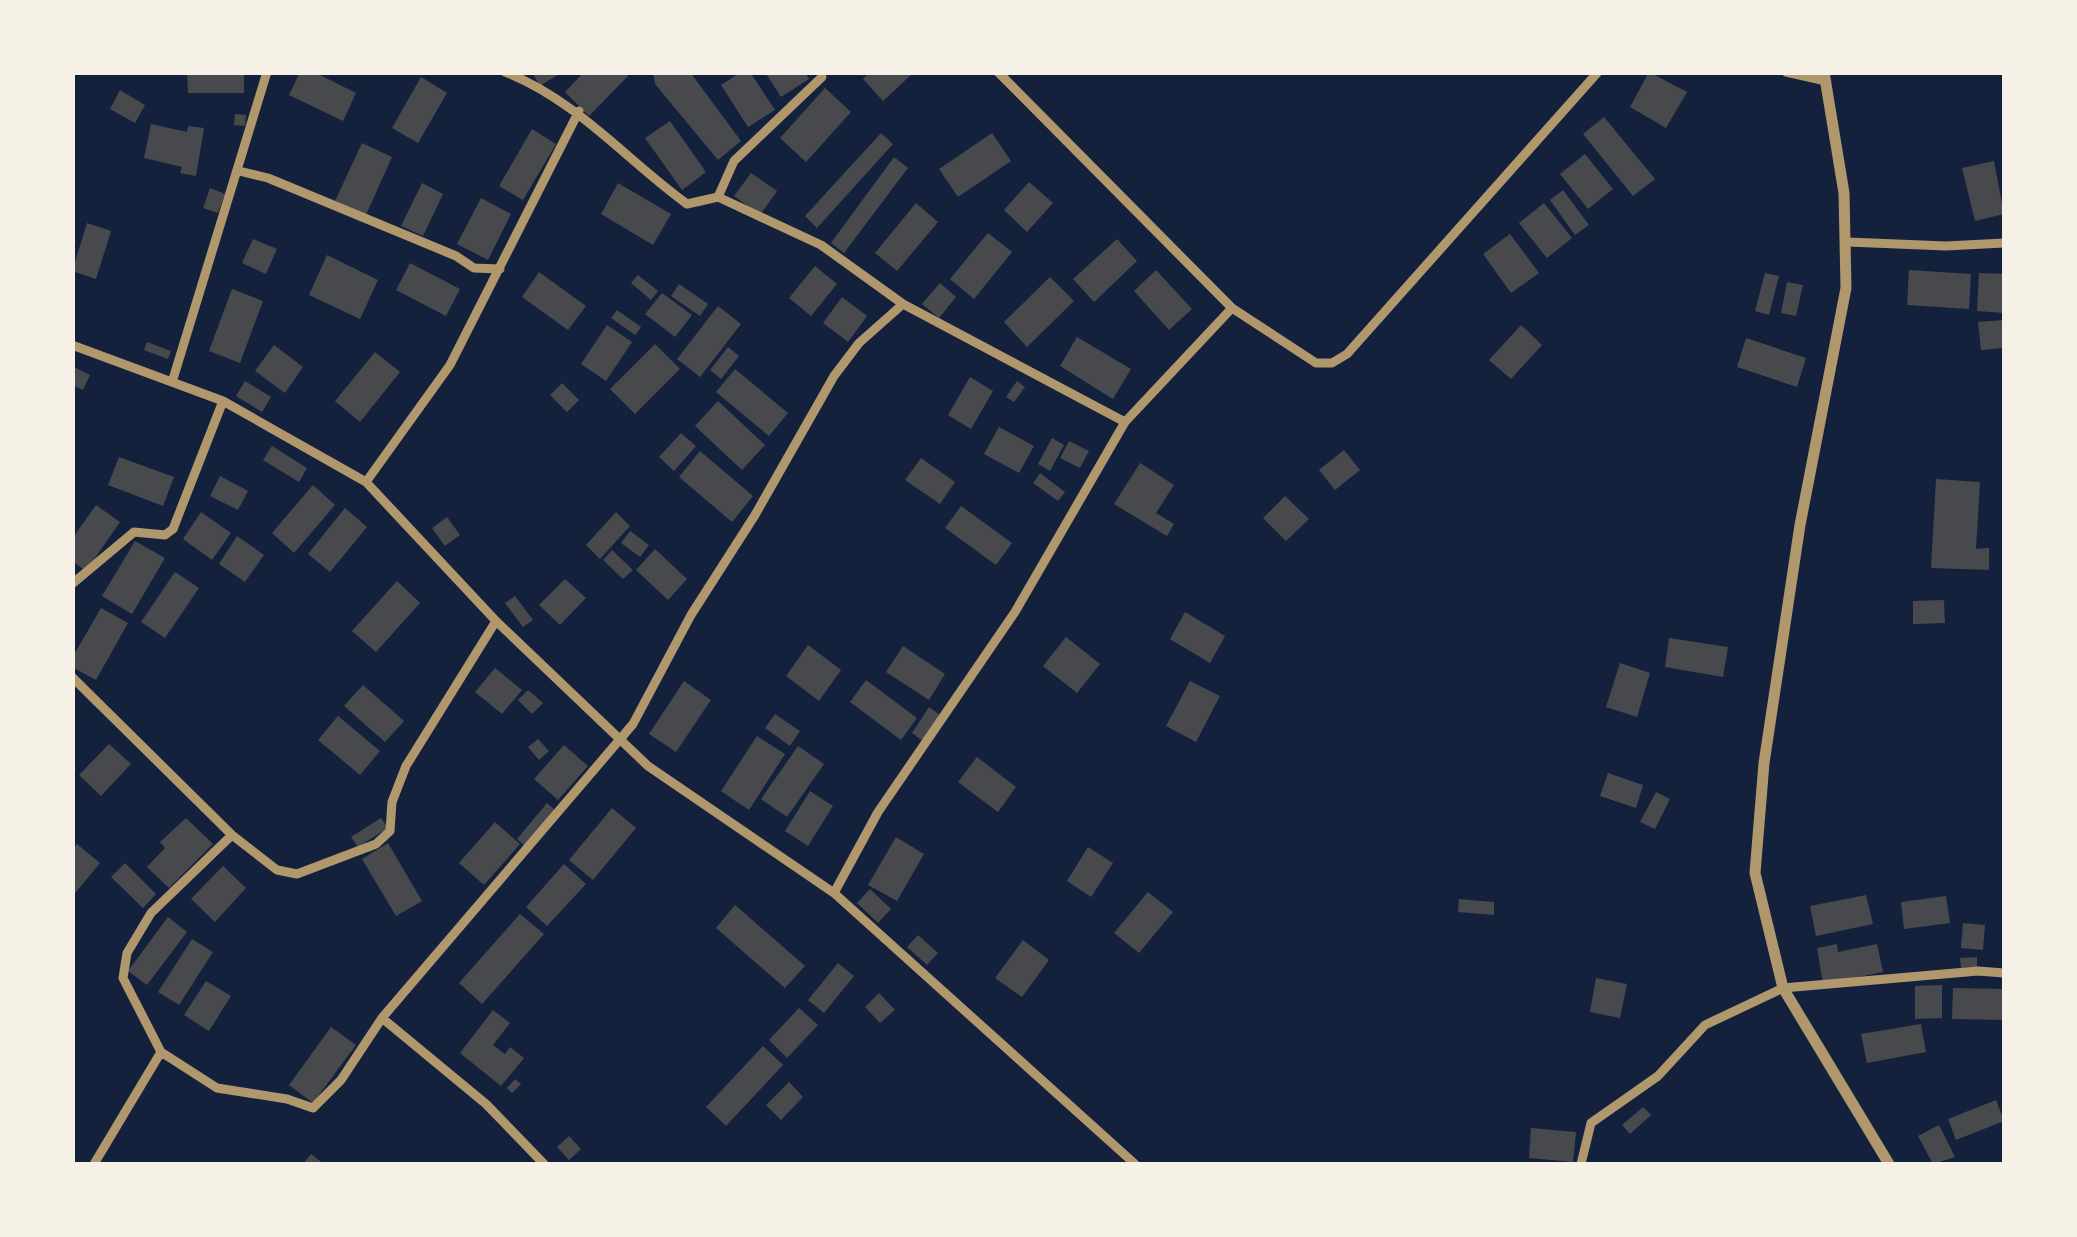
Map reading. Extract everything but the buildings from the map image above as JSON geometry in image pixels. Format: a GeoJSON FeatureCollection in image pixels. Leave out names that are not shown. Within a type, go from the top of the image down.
{"type":"FeatureCollection","features":[{"type":"Feature","properties":{"kind":"street"},"geometry":{"type":"LineString","coordinates":[[173,380],[267,72]]}},
{"type":"Feature","properties":{"kind":"street"},"geometry":{"type":"LineString","coordinates":[[505,72],[578,111],[644,172],[687,204],[718,197],[836,254],[903,304],[1125,422]]}},
{"type":"Feature","properties":{"kind":"street"},"geometry":{"type":"LineString","coordinates":[[998,72],[1232,308],[1316,363],[1332,363],[1346,354],[1598,72]]}},
{"type":"Feature","properties":{"kind":"street"},"geometry":{"type":"LineString","coordinates":[[1786,72],[1825,77],[1848,242],[1846,288],[1800,525],[1756,841],[1760,902],[1783,988],[1889,1164]]}},
{"type":"Feature","properties":{"kind":"street"},"geometry":{"type":"LineString","coordinates":[[718,197],[734,161],[822,77]]}},
{"type":"Feature","properties":{"kind":"street"},"geometry":{"type":"LineString","coordinates":[[366,482],[450,364],[578,111]]}},
{"type":"Feature","properties":{"kind":"street"},"geometry":{"type":"LineString","coordinates":[[239,171],[305,193],[456,256],[474,268],[500,269]]}},
{"type":"Feature","properties":{"kind":"street"},"geometry":{"type":"LineString","coordinates":[[1848,242],[1946,246],[2004,242]]}},
{"type":"Feature","properties":{"kind":"street"},"geometry":{"type":"LineString","coordinates":[[232,834],[151,913],[123,965],[134,1006],[161,1052],[218,1088],[287,1099],[313,1108],[342,1080],[382,1018],[622,739],[826,389],[858,343],[903,304]]}},
{"type":"Feature","properties":{"kind":"street"},"geometry":{"type":"LineString","coordinates":[[834,894],[878,812],[1014,612],[1125,422],[1232,308]]}},
{"type":"Feature","properties":{"kind":"street"},"geometry":{"type":"LineString","coordinates":[[72,345],[224,401],[366,482],[410,523],[496,621],[622,739],[690,798],[834,894],[1134,1164]]}},
{"type":"Feature","properties":{"kind":"street"},"geometry":{"type":"LineString","coordinates":[[72,584],[134,532],[165,535],[173,528],[224,401]]}},
{"type":"Feature","properties":{"kind":"street"},"geometry":{"type":"LineString","coordinates":[[72,678],[232,834],[277,870],[297,874],[376,844],[390,831],[392,802],[406,766],[496,621]]}},
{"type":"Feature","properties":{"kind":"street"},"geometry":{"type":"LineString","coordinates":[[1582,1164],[1591,1123],[1602,1112],[1658,1076],[1705,1026],[1783,988],[1978,971],[2004,973]]}},
{"type":"Feature","properties":{"kind":"street"},"geometry":{"type":"LineString","coordinates":[[382,1018],[486,1104],[538,1163]]}},
{"type":"Feature","properties":{"kind":"street"},"geometry":{"type":"LineString","coordinates":[[94,1164],[161,1052]]}}]}
